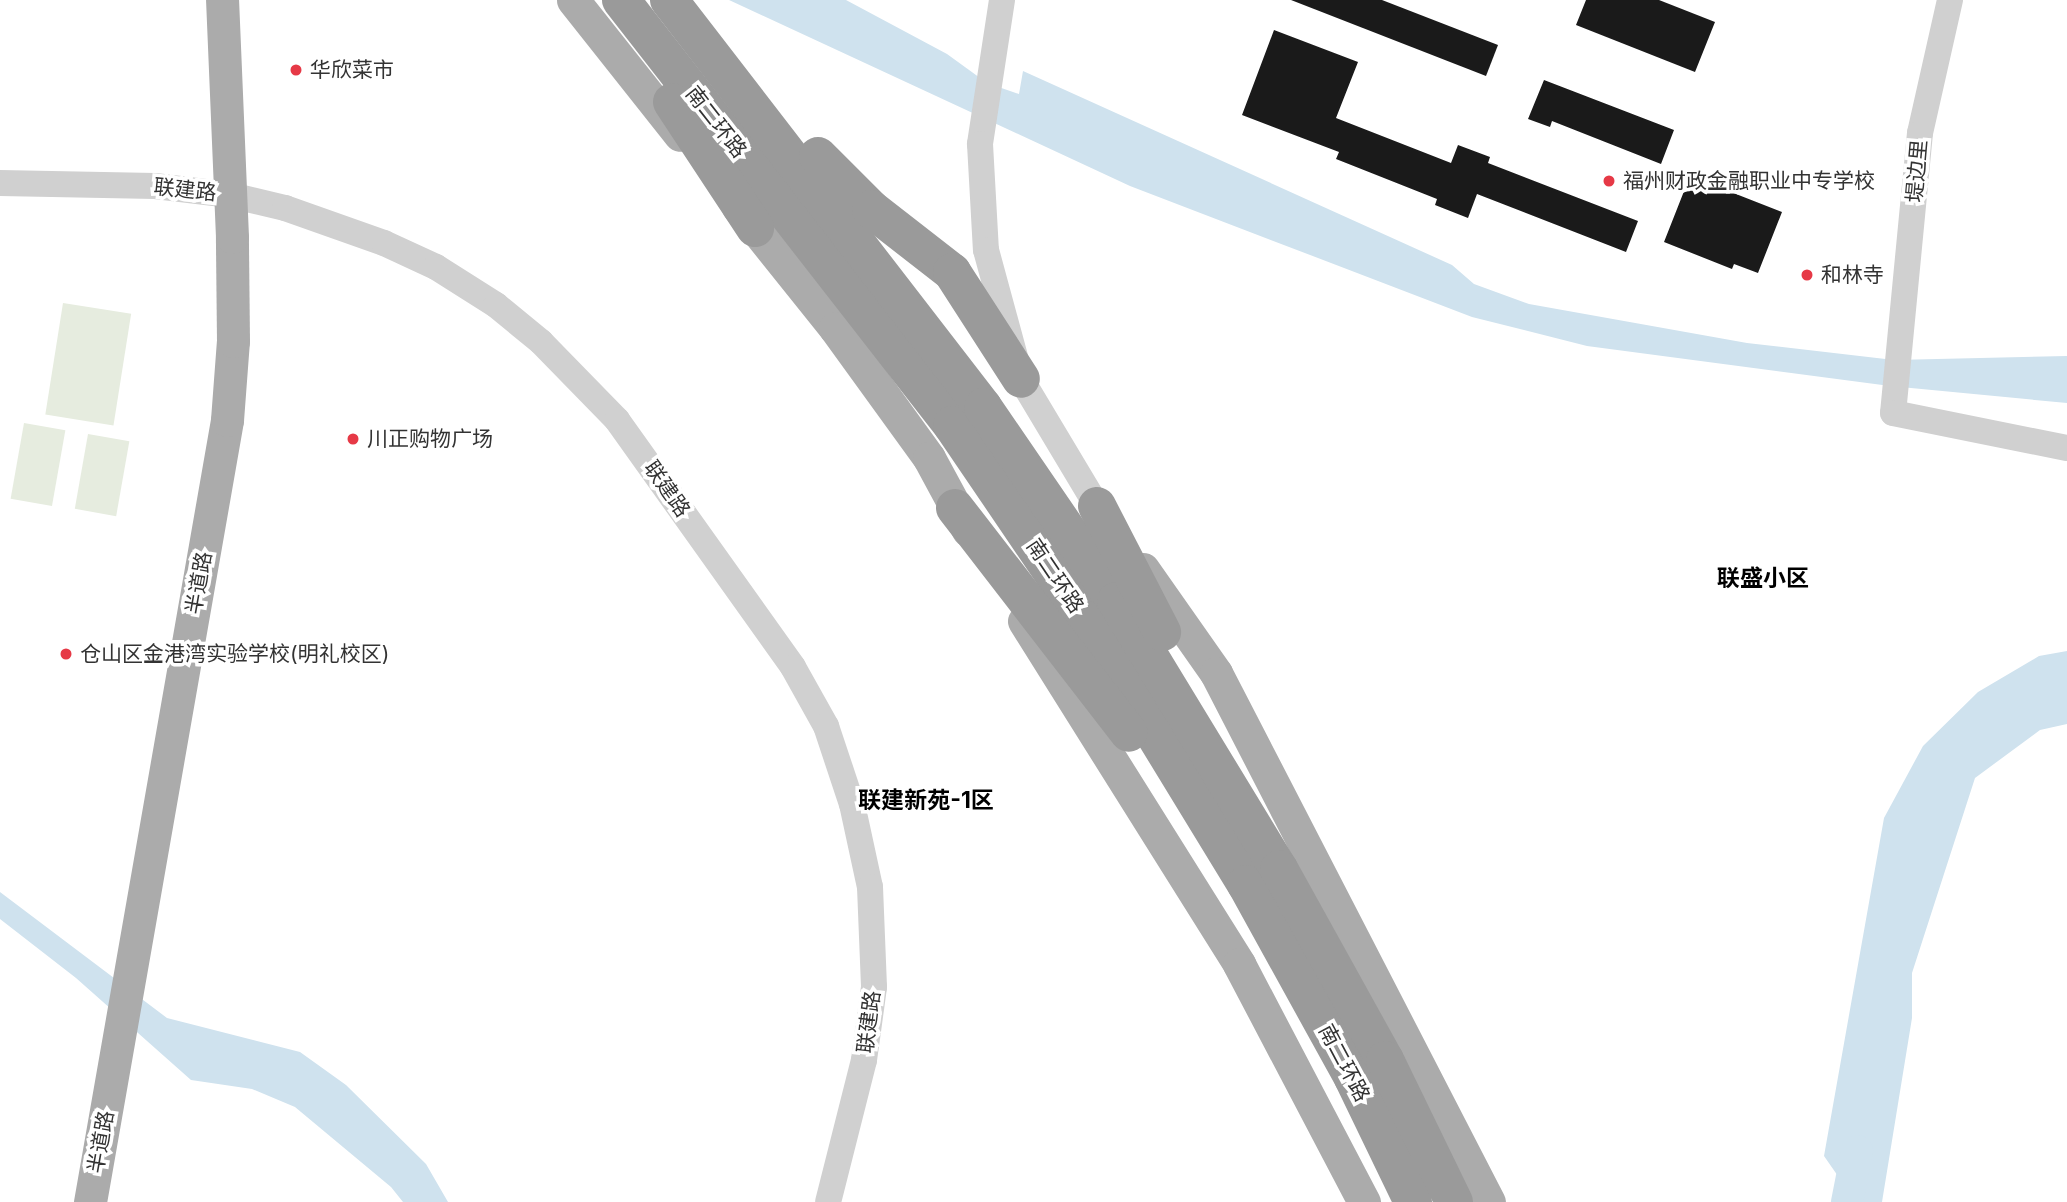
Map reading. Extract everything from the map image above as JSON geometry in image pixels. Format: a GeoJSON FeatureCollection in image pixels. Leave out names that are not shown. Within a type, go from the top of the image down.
{"type":"FeatureCollection","features":[{"type":"Feature","properties":{"kind":"highway"},"geometry":{"type":"LineString","coordinates":[[614,0],[653,74],[755,228]]}},
{"type":"Feature","properties":{"kind":"highway","name":"南二环路"},"geometry":{"type":"LineString","coordinates":[[621,0],[952,425],[1263,877],[1385,1060],[1454,1202]]}},
{"type":"Feature","properties":{"kind":"highway","name":"南二环路"},"geometry":{"type":"LineString","coordinates":[[669,0],[984,407],[1116,601],[1263,877],[1413,1202]]}},
{"type":"Feature","properties":{"kind":"highway"},"geometry":{"type":"LineString","coordinates":[[677,0],[852,192],[952,272],[1020,379]]}},
{"type":"Feature","properties":{"kind":"highway"},"geometry":{"type":"LineString","coordinates":[[1097,506],[1263,877]]}},
{"type":"Feature","properties":{"kind":"highway"},"geometry":{"type":"LineString","coordinates":[[955,508],[1263,877]]}},
{"type":"Feature","properties":{"kind":"main road","name":"半道路"},"geometry":{"type":"LineString","coordinates":[[90,1202],[223,451],[233,351],[202,0]]}},
{"type":"Feature","properties":{"kind":"main road","name":"半道路"},"geometry":{"type":"LineString","coordinates":[[71,1202],[206,426],[220,194],[222,0]]}},
{"type":"Feature","properties":{"kind":"main road"},"geometry":{"type":"LineString","coordinates":[[573,0],[835,328],[929,458],[955,508],[1239,964],[1364,1202]]}},
{"type":"Feature","properties":{"kind":"main road"},"geometry":{"type":"LineString","coordinates":[[1097,506],[1216,673],[1489,1202]]}},
{"type":"Feature","properties":{"kind":"street"},"geometry":{"type":"LineString","coordinates":[[1002,0],[982,117],[979,171],[986,250],[1020,379],[1097,506]]}},
{"type":"Feature","properties":{"kind":"street","name":"堤边里"},"geometry":{"type":"LineString","coordinates":[[1950,0],[1920,133],[1903,345],[1893,413],[2067,447]]}},
{"type":"Feature","properties":{"kind":"street","name":"联建路"},"geometry":{"type":"LineString","coordinates":[[0,183],[220,194],[310,217],[418,258],[475,291],[541,342],[625,430],[804,685],[842,769],[860,834],[873,915],[869,1035],[828,1202]]}},
{"type":"Feature","properties":{"kind":"shaded area"},"geometry":{"type":"Polygon","coordinates":[[[63,303],[131,314],[113,425],[45,415],[63,303]]]}},
{"type":"Feature","properties":{"kind":"shaded area"},"geometry":{"type":"Polygon","coordinates":[[[24,423],[65,430],[52,506],[11,499],[24,423]]]}},
{"type":"Feature","properties":{"kind":"shaded area"},"geometry":{"type":"Polygon","coordinates":[[[88,434],[129,441],[116,516],[75,509],[88,434]]]}},
{"type":"Feature","properties":{"kind":"water"},"geometry":{"type":"Polygon","coordinates":[[[729,0],[846,0],[947,54],[987,83],[1019,94],[1023,71],[1452,265],[1474,284],[1529,304],[1747,343],[1894,360],[2067,356],[2067,403],[1890,386],[1587,346],[1472,317],[1130,186],[729,0]]]}},
{"type":"Feature","properties":{"kind":"water"},"geometry":{"type":"Polygon","coordinates":[[[2067,651],[2067,724],[2040,730],[1975,778],[1912,973],[1912,1018],[1882,1202],[1856,1202],[1824,1156],[1884,818],[1923,746],[1978,692],[2039,656],[2067,651]]]}},
{"type":"Feature","properties":{"kind":"water"},"geometry":{"type":"Polygon","coordinates":[[[0,892],[167,1018],[300,1052],[346,1085],[426,1164],[448,1202],[403,1202],[391,1187],[295,1107],[252,1089],[191,1080],[76,978],[0,919],[0,892]]]}},
{"type":"Feature","properties":{"kind":"building"},"geometry":{"type":"Polygon","coordinates":[[[1291,0],[1382,0],[1498,45],[1486,76],[1291,0]]]}},
{"type":"Feature","properties":{"kind":"building"},"geometry":{"type":"Polygon","coordinates":[[[1586,0],[1659,0],[1715,22],[1695,72],[1576,25],[1586,0]]]}},
{"type":"Feature","properties":{"kind":"building"},"geometry":{"type":"Polygon","coordinates":[[[1274,30],[1358,62],[1336,118],[1451,163],[1458,145],[1490,157],[1488,163],[1638,221],[1626,252],[1477,194],[1468,218],[1435,205],[1437,199],[1336,159],[1339,152],[1242,115],[1274,30]]]}},
{"type":"Feature","properties":{"kind":"building"},"geometry":{"type":"Polygon","coordinates":[[[1544,80],[1674,130],[1661,164],[1552,121],[1550,127],[1528,119],[1544,80]]]}},
{"type":"Feature","properties":{"kind":"building"},"geometry":{"type":"Polygon","coordinates":[[[1690,176],[1782,212],[1758,273],[1734,264],[1732,269],[1664,242],[1690,176]]]}},
{"type":"Feature","properties":{"kind":"waterway"},"geometry":{"type":"LineString","coordinates":[[1847,1202],[1857,1151]]}},
{"type":"Feature","properties":{"kind":"place","name":"华欣菜市"},"geometry":{"type":"Point","coordinates":[296,70]}},
{"type":"Feature","properties":{"kind":"place","name":"福州财政金融职业中专学校"},"geometry":{"type":"Point","coordinates":[1609,181]}},
{"type":"Feature","properties":{"kind":"place","name":"和林寺"},"geometry":{"type":"Point","coordinates":[1807,275]}},
{"type":"Feature","properties":{"kind":"place","name":"川正购物广场"},"geometry":{"type":"Point","coordinates":[353,439]}},
{"type":"Feature","properties":{"kind":"place","name":"仓山区金港湾实验学校(明礼校区)"},"geometry":{"type":"Point","coordinates":[66,654]}},
{"type":"Feature","properties":{"kind":"district","name":"联盛小区"},"geometry":{"type":"Point","coordinates":[1763,578]}},
{"type":"Feature","properties":{"kind":"district","name":"联建新苑-1区"},"geometry":{"type":"Point","coordinates":[926,800]}}]}
